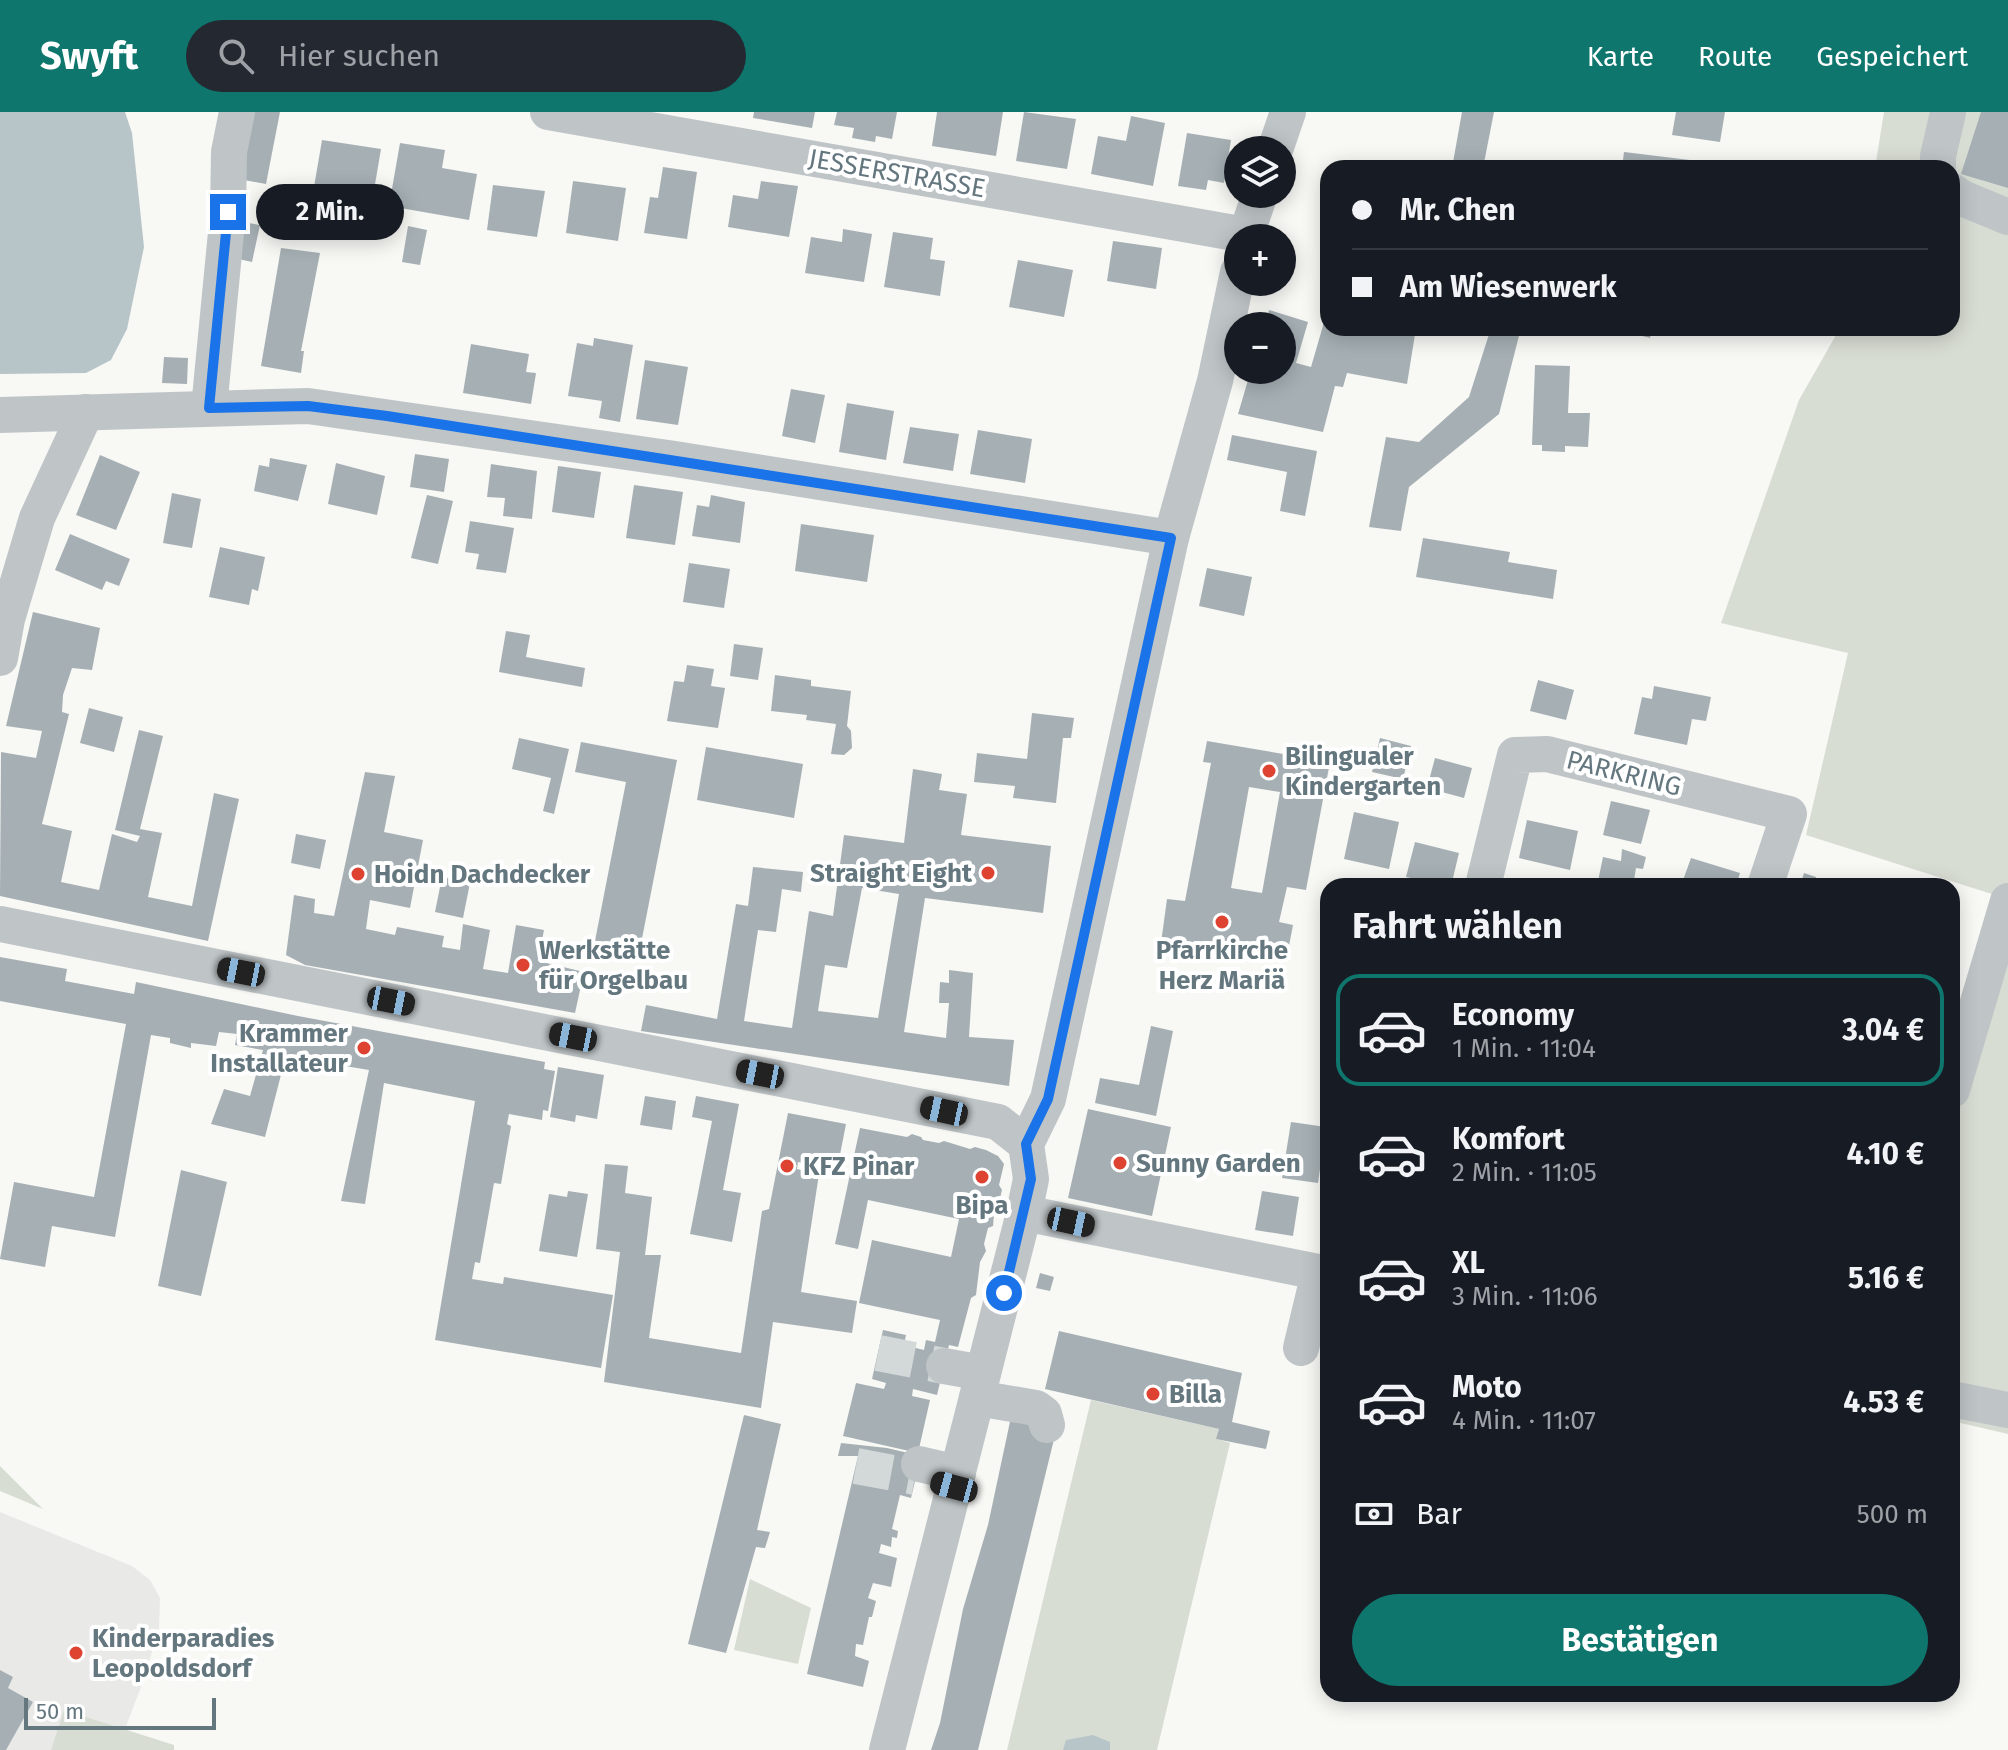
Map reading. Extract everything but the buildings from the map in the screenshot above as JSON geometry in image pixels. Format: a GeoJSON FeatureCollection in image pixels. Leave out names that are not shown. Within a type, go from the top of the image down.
{"type":"FeatureCollection","features":[{"type":"Feature","properties":{"kind":"street"},"geometry":{"type":"LineString","coordinates":[[209,408],[228,212],[229,152],[237,112]]}},
{"type":"Feature","properties":{"kind":"street","name":"JESSERSTRASSE"},"geometry":{"type":"LineString","coordinates":[[548,112],[1224,232]]}},
{"type":"Feature","properties":{"kind":"street"},"geometry":{"type":"LineString","coordinates":[[1280,136],[1288,112]]}},
{"type":"Feature","properties":{"kind":"street"},"geometry":{"type":"LineString","coordinates":[[1938,160],[1948,113]]}},
{"type":"Feature","properties":{"kind":"street"},"geometry":{"type":"LineString","coordinates":[[1960,197],[2008,217]]}},
{"type":"Feature","properties":{"kind":"street"},"geometry":{"type":"LineString","coordinates":[[887,1750],[1024,1213],[1031,1179],[1026,1144],[1048,1099],[1171,538],[1215,381],[1233,296]]}},
{"type":"Feature","properties":{"kind":"street"},"geometry":{"type":"LineString","coordinates":[[0,415],[308,406],[1171,538]]}},
{"type":"Feature","properties":{"kind":"street"},"geometry":{"type":"LineString","coordinates":[[0,658],[7,619],[37,518],[86,412]]}},
{"type":"Feature","properties":{"kind":"street","name":"PARKRING"},"geometry":{"type":"LineString","coordinates":[[1485,878],[1515,755],[1547,754],[1789,814],[1768,878]]}},
{"type":"Feature","properties":{"kind":"street"},"geometry":{"type":"LineString","coordinates":[[1960,1063],[2008,901]]}},
{"type":"Feature","properties":{"kind":"street"},"geometry":{"type":"LineString","coordinates":[[0,924],[998,1122],[1026,1144]]}},
{"type":"Feature","properties":{"kind":"street"},"geometry":{"type":"LineString","coordinates":[[1024,1213],[1320,1273]]}},
{"type":"Feature","properties":{"kind":"street"},"geometry":{"type":"LineString","coordinates":[[1301,1348],[1320,1287]]}},
{"type":"Feature","properties":{"kind":"street"},"geometry":{"type":"LineString","coordinates":[[944,1366],[1036,1408],[1044,1414],[1047,1425]]}},
{"type":"Feature","properties":{"kind":"street"},"geometry":{"type":"LineString","coordinates":[[1960,1401],[2008,1410]]}},
{"type":"Feature","properties":{"kind":"street"},"geometry":{"type":"LineString","coordinates":[[917,1470],[956,1480]]}},
{"type":"Feature","properties":{"kind":"shaded area"},"geometry":{"type":"Polygon","coordinates":[[[0,112],[125,112],[132,133],[144,247],[127,329],[111,360],[86,373],[0,374],[0,112]]]}},
{"type":"Feature","properties":{"kind":"shaded area"},"geometry":{"type":"Polygon","coordinates":[[[1884,112],[2008,112],[2008,1398],[1960,1388],[1960,1018],[1998,896],[1960,884],[1960,878],[1941,878],[1806,835],[1848,653],[1721,623],[1799,400],[1835,336],[1960,336],[1960,160],[1876,160],[1884,112]]]}},
{"type":"Feature","properties":{"kind":"shaded area"},"geometry":{"type":"Polygon","coordinates":[[[1091,1400],[1219,1429],[1217,1439],[1230,1443],[1157,1750],[1007,1750],[1091,1400]]]}},
{"type":"Feature","properties":{"kind":"shaded area"},"geometry":{"type":"Polygon","coordinates":[[[1960,1417],[2008,1425],[2008,1434],[1960,1423],[1960,1417]]]}},
{"type":"Feature","properties":{"kind":"shaded area"},"geometry":{"type":"Polygon","coordinates":[[[0,1466],[43,1509],[0,1491],[0,1466]]]}},
{"type":"Feature","properties":{"kind":"shaded area","name":"Kinderparadies Leopoldsdorf"},"geometry":{"type":"Polygon","coordinates":[[[0,1512],[132,1566],[150,1580],[160,1598],[159,1628],[144,1679],[117,1750],[0,1750],[0,1512]]]}},
{"type":"Feature","properties":{"kind":"shaded area"},"geometry":{"type":"Polygon","coordinates":[[[750,1579],[811,1608],[798,1664],[734,1650],[750,1579]]]}},
{"type":"Feature","properties":{"kind":"shaded area"},"geometry":{"type":"Polygon","coordinates":[[[64,1710],[174,1745],[174,1750],[51,1750],[64,1710]]]}},
{"type":"Feature","properties":{"kind":"shaded area"},"geometry":{"type":"Polygon","coordinates":[[[1093,1735],[1110,1742],[1110,1750],[1063,1750],[1066,1740],[1093,1735]]]}},
{"type":"Feature","properties":{"kind":"tunnel"},"geometry":{"type":"LineString","coordinates":[[878,1353],[944,1366]]}},
{"type":"Feature","properties":{"kind":"tunnel"},"geometry":{"type":"LineString","coordinates":[[856,1466],[915,1477]]}},
{"type":"Feature","properties":{"kind":"place","name":"Bilingualer Kindergarten"},"geometry":{"type":"Point","coordinates":[1269,771]}},
{"type":"Feature","properties":{"kind":"place","name":"Straight Eight"},"geometry":{"type":"Point","coordinates":[988,873]}},
{"type":"Feature","properties":{"kind":"place","name":"Hoidn Dachdecker"},"geometry":{"type":"Point","coordinates":[358,874]}},
{"type":"Feature","properties":{"kind":"place","name":"Pfarrkirche Herz Mariä"},"geometry":{"type":"Point","coordinates":[1222,922]}},
{"type":"Feature","properties":{"kind":"place","name":"Werkstätte für Orgelbau"},"geometry":{"type":"Point","coordinates":[523,965]}},
{"type":"Feature","properties":{"kind":"place","name":"Krammer Installateur"},"geometry":{"type":"Point","coordinates":[364,1048]}},
{"type":"Feature","properties":{"kind":"place","name":"Sunny Garden"},"geometry":{"type":"Point","coordinates":[1120,1163]}},
{"type":"Feature","properties":{"kind":"place","name":"KFZ Pinar"},"geometry":{"type":"Point","coordinates":[787,1166]}},
{"type":"Feature","properties":{"kind":"place","name":"Bipa"},"geometry":{"type":"Point","coordinates":[982,1177]}},
{"type":"Feature","properties":{"kind":"place","name":"Billa"},"geometry":{"type":"Point","coordinates":[1153,1394]}},
{"type":"Feature","properties":{"kind":"place","name":"Kinderparadies Leopoldsdorf"},"geometry":{"type":"Point","coordinates":[76,1653]}},
{"type":"Feature","properties":{"kind":"route"},"geometry":{"type":"LineString","coordinates":[[228,212],[209,408],[308,406],[387,416],[1171,538],[1048,1099],[1026,1144],[1031,1179],[1004,1293]]}}]}
